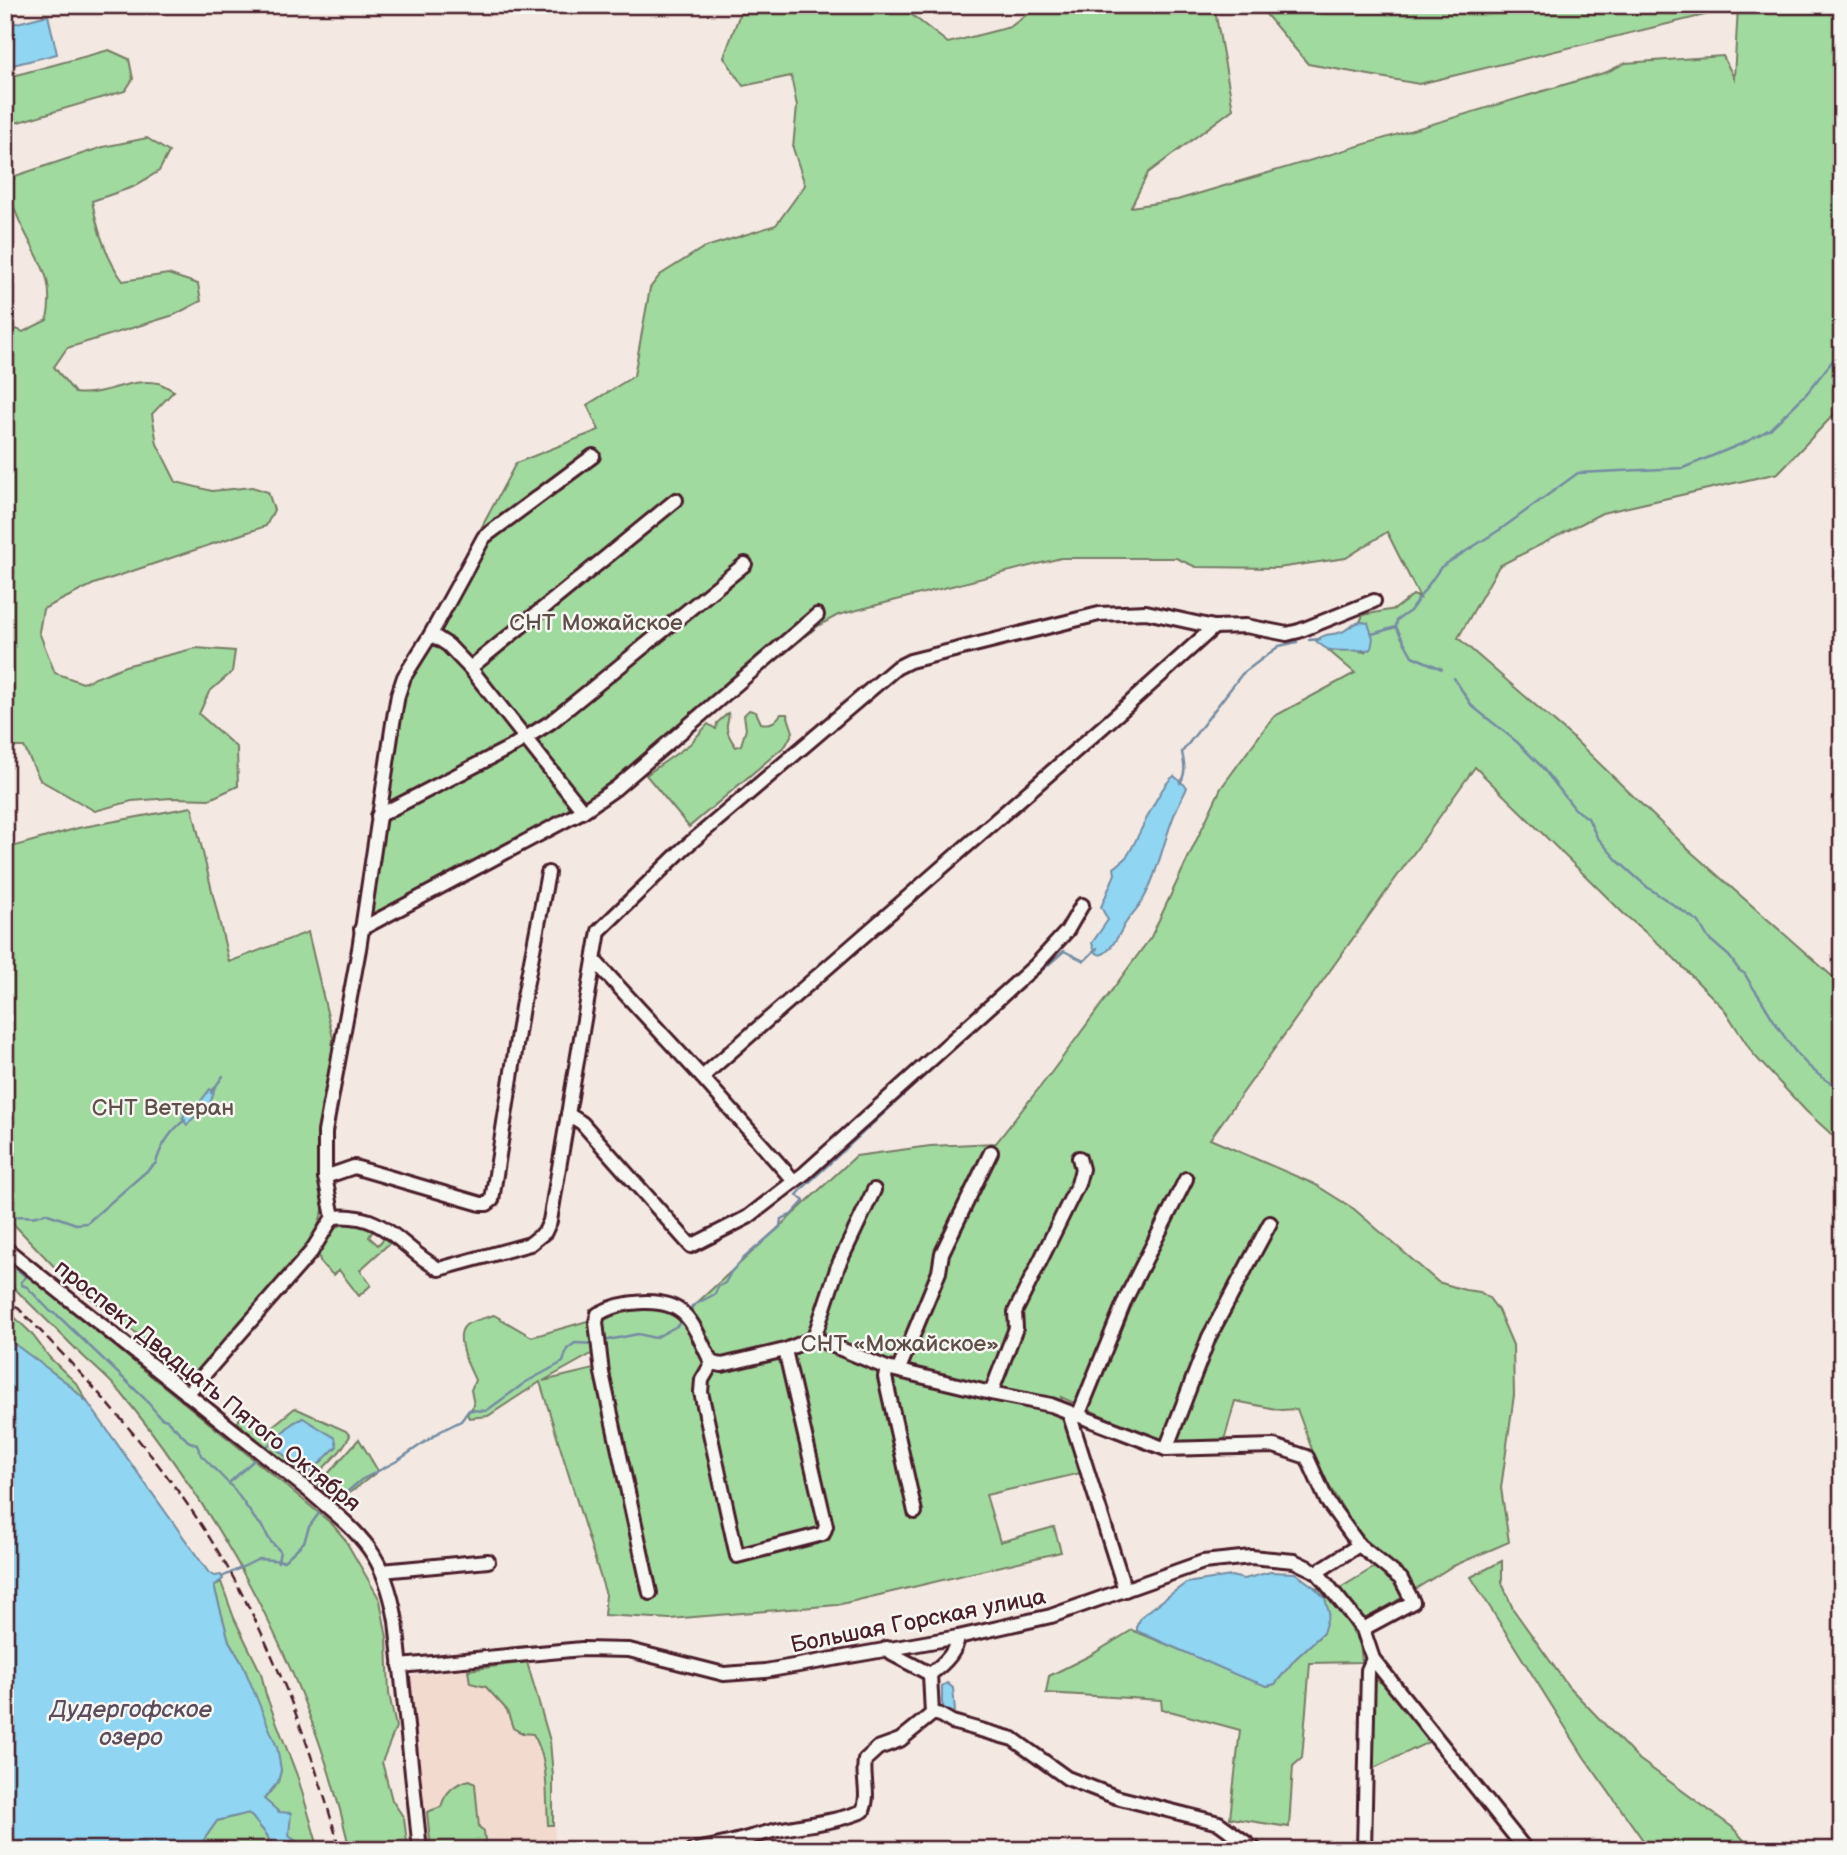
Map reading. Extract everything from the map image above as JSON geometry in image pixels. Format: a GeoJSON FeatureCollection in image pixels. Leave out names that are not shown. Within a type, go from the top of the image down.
{"type":"FeatureCollection","features":[{"type":"Feature","properties":{"kind":"street"},"geometry":{"type":"LineString","coordinates":[[187,1394],[311,1252],[333,1217],[325,1177],[325,1132],[359,949],[398,695],[404,677],[431,635],[484,537],[593,456]]}},
{"type":"Feature","properties":{"kind":"street"},"geometry":{"type":"LineString","coordinates":[[470,668],[676,500]]}},
{"type":"Feature","properties":{"kind":"street"},"geometry":{"type":"LineString","coordinates":[[378,816],[525,739],[551,722],[745,564]]}},
{"type":"Feature","properties":{"kind":"street"},"geometry":{"type":"LineString","coordinates":[[333,1217],[351,1215],[372,1220],[439,1269],[530,1244],[545,1232],[550,1221],[599,931],[683,849],[895,668],[911,661],[1098,614],[1146,612],[1214,626],[1246,626],[1287,634],[1374,601]]}},
{"type":"Feature","properties":{"kind":"street"},"geometry":{"type":"LineString","coordinates":[[361,929],[583,811],[616,788],[817,615]]}},
{"type":"Feature","properties":{"kind":"street"},"geometry":{"type":"LineString","coordinates":[[702,1077],[1112,719],[1214,626]]}},
{"type":"Feature","properties":{"kind":"street"},"geometry":{"type":"LineString","coordinates":[[431,635],[448,645],[470,668],[583,811]]}},
{"type":"Feature","properties":{"kind":"street"},"geometry":{"type":"LineString","coordinates":[[325,1177],[354,1167],[481,1204],[488,1204],[492,1200],[522,1007],[548,873]]}},
{"type":"Feature","properties":{"kind":"street"},"geometry":{"type":"LineString","coordinates":[[568,1114],[582,1123],[691,1246],[748,1217],[805,1173],[1035,966],[1067,931],[1082,905]]}},
{"type":"Feature","properties":{"kind":"street"},"geometry":{"type":"LineString","coordinates":[[594,960],[793,1180]]}},
{"type":"Feature","properties":{"kind":"street"},"geometry":{"type":"LineString","coordinates":[[915,1512],[885,1377],[893,1368],[939,1272],[942,1253],[991,1152]]}},
{"type":"Feature","properties":{"kind":"street"},"geometry":{"type":"LineString","coordinates":[[991,1393],[1016,1328],[1015,1312],[1078,1184],[1083,1169],[1079,1158]]}},
{"type":"Feature","properties":{"kind":"street"},"geometry":{"type":"LineString","coordinates":[[1125,1590],[1074,1414],[1126,1298],[1186,1179]]}},
{"type":"Feature","properties":{"kind":"street"},"geometry":{"type":"LineString","coordinates":[[814,1338],[838,1266],[874,1190]]}},
{"type":"Feature","properties":{"kind":"street"},"geometry":{"type":"LineString","coordinates":[[1166,1449],[1209,1337],[1270,1223]]}},
{"type":"Feature","properties":{"kind":"street","name":"проспект Двадцать Пятого Октября"},"geometry":{"type":"LineString","coordinates":[[5,1248],[351,1527],[377,1560],[390,1590],[421,1850]]}},
{"type":"Feature","properties":{"kind":"street"},"geometry":{"type":"LineString","coordinates":[[650,1594],[602,1373],[596,1322],[598,1314],[610,1307],[648,1302],[669,1304],[686,1315],[712,1363],[722,1366],[785,1350],[814,1338],[893,1368],[1051,1405],[1166,1449],[1274,1446],[1307,1457],[1327,1502],[1359,1545],[1401,1579],[1413,1602],[1363,1629]]}},
{"type":"Feature","properties":{"kind":"street"},"geometry":{"type":"LineString","coordinates":[[712,1363],[702,1380],[701,1392],[737,1556],[823,1534],[826,1526],[785,1350]]}},
{"type":"Feature","properties":{"kind":"street"},"geometry":{"type":"LineString","coordinates":[[1359,1545],[1317,1572],[1363,1629],[1373,1659],[1526,1850]]}},
{"type":"Feature","properties":{"kind":"street","name":"Большая Горская улица"},"geometry":{"type":"LineString","coordinates":[[400,1666],[582,1649],[629,1650],[724,1674],[765,1671],[958,1637],[1051,1616],[1203,1562],[1251,1557],[1294,1561],[1317,1572]]}},
{"type":"Feature","properties":{"kind":"street"},"geometry":{"type":"LineString","coordinates":[[382,1571],[488,1562]]}},
{"type":"Feature","properties":{"kind":"street"},"geometry":{"type":"LineString","coordinates":[[930,1674],[944,1665],[957,1644],[958,1637]]}},
{"type":"Feature","properties":{"kind":"street"},"geometry":{"type":"LineString","coordinates":[[887,1648],[892,1654],[930,1674]]}},
{"type":"Feature","properties":{"kind":"street"},"geometry":{"type":"LineString","coordinates":[[1364,1850],[1368,1670],[1373,1659]]}},
{"type":"Feature","properties":{"kind":"street"},"geometry":{"type":"LineString","coordinates":[[930,1674],[932,1714]]}},
{"type":"Feature","properties":{"kind":"street"},"geometry":{"type":"LineString","coordinates":[[693,1850],[747,1840],[773,1831],[844,1819],[863,1811],[867,1801],[863,1772],[865,1760],[878,1748],[900,1740],[932,1714]]}},
{"type":"Feature","properties":{"kind":"street"},"geometry":{"type":"LineString","coordinates":[[932,1714],[1013,1739],[1067,1778],[1116,1797],[1219,1823],[1256,1850]]}},
{"type":"Feature","properties":{"kind":"shaded area"},"geometry":{"type":"Polygon","coordinates":[[[527,1661],[550,1741],[554,1775],[555,1850],[430,1850],[409,1676],[527,1661]]]}},
{"type":"Feature","properties":{"kind":"green space"},"geometry":{"type":"Polygon","coordinates":[[[753,5],[899,5],[948,43],[1010,27],[1040,5],[1214,5],[1233,109],[1148,173],[1131,207],[1177,200],[1607,72],[1625,63],[1723,56],[1734,78],[1738,7],[1419,84],[1308,64],[1258,5],[1842,5],[1842,406],[1778,473],[1602,513],[1499,566],[1458,638],[1572,737],[1690,851],[1842,985],[1842,1144],[1806,1111],[1753,1054],[1724,1009],[1475,767],[1210,1139],[1314,1184],[1354,1209],[1438,1282],[1480,1292],[1489,1298],[1498,1310],[1513,1345],[1514,1395],[1501,1488],[1509,1542],[1451,1567],[1364,1621],[1340,1588],[1383,1562],[1350,1520],[1320,1471],[1297,1409],[1281,1410],[1235,1401],[1224,1441],[1162,1443],[1061,1397],[1081,1473],[986,1495],[1000,1542],[1054,1527],[1061,1552],[837,1605],[670,1619],[604,1615],[606,1595],[540,1382],[488,1416],[469,1418],[467,1414],[474,1405],[471,1390],[475,1380],[463,1352],[461,1337],[462,1330],[469,1323],[494,1315],[532,1337],[591,1320],[590,1309],[645,1299],[686,1313],[856,1156],[930,1146],[996,1143],[1151,937],[1221,788],[1273,717],[1355,673],[1329,651],[1348,649],[1365,652],[1368,623],[1360,622],[1363,615],[1395,609],[1413,595],[1420,598],[1387,532],[1346,558],[1278,568],[1196,567],[1176,558],[1061,558],[838,615],[818,626],[622,788],[366,930],[394,691],[516,463],[599,430],[587,405],[634,376],[650,288],[660,275],[703,248],[776,225],[805,185],[793,148],[797,106],[791,76],[743,86],[724,57],[739,16],[753,5]],[[595,1349],[593,1353],[543,1381],[598,1368],[595,1349]]]}},
{"type":"Feature","properties":{"kind":"green space"},"geometry":{"type":"Polygon","coordinates":[[[109,50],[129,59],[133,79],[125,91],[5,126],[5,78],[109,50]]]}},
{"type":"Feature","properties":{"kind":"green space"},"geometry":{"type":"Polygon","coordinates":[[[147,138],[169,152],[159,171],[133,187],[92,201],[100,233],[107,253],[123,281],[168,274],[198,284],[201,301],[174,315],[67,348],[54,367],[75,393],[96,392],[148,382],[174,391],[152,414],[157,444],[176,482],[212,491],[252,487],[268,492],[274,510],[266,526],[94,584],[43,609],[39,632],[55,673],[83,683],[125,666],[196,648],[235,651],[232,672],[209,692],[199,714],[237,748],[238,786],[210,799],[132,801],[95,811],[40,780],[24,747],[5,749],[5,578],[14,572],[5,553],[5,324],[23,332],[47,320],[49,304],[47,279],[8,191],[15,176],[103,147],[147,138]]]}},
{"type":"Feature","properties":{"kind":"green space"},"geometry":{"type":"Polygon","coordinates":[[[749,710],[756,712],[764,724],[772,722],[781,714],[787,714],[793,732],[786,745],[689,827],[646,775],[690,744],[708,724],[716,729],[717,723],[728,713],[729,736],[736,747],[741,745],[746,729],[744,715],[749,710]]]}},
{"type":"Feature","properties":{"kind":"green space","name":"СНТ Ветеран"},"geometry":{"type":"Polygon","coordinates":[[[192,807],[229,962],[308,932],[333,1038],[330,1071],[321,1106],[319,1178],[324,1207],[317,1229],[291,1267],[194,1378],[65,1278],[5,1215],[5,849],[78,828],[192,807]]]}},
{"type":"Feature","properties":{"kind":"green space"},"geometry":{"type":"Polygon","coordinates":[[[348,1223],[374,1229],[369,1237],[378,1245],[386,1236],[392,1241],[360,1270],[371,1285],[359,1296],[339,1270],[333,1275],[319,1259],[319,1250],[324,1239],[333,1230],[348,1223]]]}},
{"type":"Feature","properties":{"kind":"green space"},"geometry":{"type":"Polygon","coordinates":[[[5,1257],[295,1493],[332,1524],[344,1538],[380,1600],[387,1638],[389,1694],[396,1727],[382,1762],[392,1800],[404,1818],[408,1850],[350,1850],[314,1727],[290,1667],[232,1552],[198,1498],[122,1394],[5,1279],[5,1257]]]}},
{"type":"Feature","properties":{"kind":"green space"},"geometry":{"type":"Polygon","coordinates":[[[5,1308],[77,1384],[88,1403],[67,1383],[7,1339],[5,1308]]]}},
{"type":"Feature","properties":{"kind":"green space"},"geometry":{"type":"Polygon","coordinates":[[[295,1408],[346,1431],[350,1436],[340,1451],[311,1481],[306,1480],[237,1424],[241,1415],[269,1429],[295,1408]],[[303,1418],[274,1440],[274,1446],[308,1475],[337,1446],[303,1418]]]}},
{"type":"Feature","properties":{"kind":"green space"},"geometry":{"type":"Polygon","coordinates":[[[359,1439],[378,1471],[338,1502],[318,1485],[359,1439]]]}},
{"type":"Feature","properties":{"kind":"green space"},"geometry":{"type":"Polygon","coordinates":[[[1502,1561],[1502,1583],[1513,1609],[1568,1686],[1636,1757],[1732,1827],[1753,1850],[1650,1850],[1584,1757],[1471,1577],[1502,1561]]]}},
{"type":"Feature","properties":{"kind":"green space"},"geometry":{"type":"Polygon","coordinates":[[[221,1582],[234,1618],[261,1673],[266,1695],[298,1778],[319,1850],[296,1850],[296,1841],[289,1837],[284,1819],[264,1799],[278,1782],[281,1770],[243,1665],[229,1641],[214,1586],[221,1582]]]}},
{"type":"Feature","properties":{"kind":"green space"},"geometry":{"type":"Polygon","coordinates":[[[1314,1587],[1325,1590],[1341,1612],[1360,1643],[1362,1662],[1310,1663],[1302,1758],[1293,1766],[1289,1827],[1230,1818],[1240,1730],[1162,1709],[1161,1700],[1046,1693],[1049,1676],[1132,1630],[1267,1686],[1275,1684],[1295,1659],[1323,1633],[1325,1598],[1314,1587]]]}},
{"type":"Feature","properties":{"kind":"green space"},"geometry":{"type":"Polygon","coordinates":[[[527,1662],[550,1741],[553,1825],[548,1825],[544,1766],[533,1734],[522,1733],[513,1728],[507,1710],[486,1687],[470,1683],[468,1670],[527,1662]]]}},
{"type":"Feature","properties":{"kind":"green space"},"geometry":{"type":"Polygon","coordinates":[[[1374,1679],[1384,1684],[1429,1742],[1370,1770],[1374,1679]]]}},
{"type":"Feature","properties":{"kind":"green space"},"geometry":{"type":"Polygon","coordinates":[[[470,1780],[475,1784],[479,1827],[484,1831],[486,1850],[431,1850],[427,1812],[441,1807],[452,1789],[470,1780]]]}},
{"type":"Feature","properties":{"kind":"green space"},"geometry":{"type":"Polygon","coordinates":[[[249,1813],[267,1835],[273,1850],[206,1850],[203,1841],[217,1821],[249,1813]]]}},
{"type":"Feature","properties":{"kind":"water"},"geometry":{"type":"Polygon","coordinates":[[[48,15],[57,54],[5,67],[5,26],[48,15]]]}},
{"type":"Feature","properties":{"kind":"water"},"geometry":{"type":"Polygon","coordinates":[[[1360,622],[1368,623],[1373,638],[1371,649],[1329,650],[1316,641],[1322,636],[1344,631],[1360,622]]]}},
{"type":"Feature","properties":{"kind":"water"},"geometry":{"type":"Polygon","coordinates":[[[1174,776],[1187,787],[1173,817],[1149,887],[1115,942],[1100,955],[1092,943],[1108,920],[1101,907],[1115,874],[1114,868],[1127,855],[1156,800],[1174,776]]]}},
{"type":"Feature","properties":{"kind":"water"},"geometry":{"type":"Polygon","coordinates":[[[210,1089],[214,1092],[209,1106],[187,1125],[182,1118],[185,1116],[182,1111],[187,1107],[199,1108],[210,1089]]]}},
{"type":"Feature","properties":{"kind":"water","name":"Дудергофское озеро"},"geometry":{"type":"Polygon","coordinates":[[[5,1337],[67,1383],[88,1403],[209,1573],[214,1576],[221,1575],[223,1579],[214,1586],[229,1641],[243,1665],[277,1747],[281,1770],[278,1782],[264,1799],[279,1812],[291,1813],[289,1836],[296,1841],[296,1850],[273,1850],[267,1835],[249,1813],[217,1821],[203,1841],[206,1850],[5,1850],[5,1337]]]}},
{"type":"Feature","properties":{"kind":"water"},"geometry":{"type":"Polygon","coordinates":[[[303,1418],[335,1438],[337,1446],[308,1475],[273,1446],[274,1440],[303,1418]]]}},
{"type":"Feature","properties":{"kind":"water"},"geometry":{"type":"Polygon","coordinates":[[[1270,1572],[1295,1573],[1325,1598],[1329,1613],[1323,1633],[1295,1659],[1275,1684],[1267,1686],[1239,1676],[1137,1631],[1142,1616],[1186,1583],[1231,1576],[1244,1579],[1270,1572]]]}},
{"type":"Feature","properties":{"kind":"water"},"geometry":{"type":"Polygon","coordinates":[[[947,1683],[953,1688],[955,1711],[950,1714],[945,1712],[942,1703],[942,1686],[947,1683]]]}},
{"type":"Feature","properties":{"kind":"waterway"},"geometry":{"type":"LineString","coordinates":[[1372,634],[1396,627],[1397,620],[1410,611],[1441,567],[1501,529],[1578,473],[1683,468],[1770,429],[1807,393],[1842,349]]}},
{"type":"Feature","properties":{"kind":"waterway"},"geometry":{"type":"LineString","coordinates":[[1396,627],[1412,656],[1442,669]]}},
{"type":"Feature","properties":{"kind":"waterway"},"geometry":{"type":"LineString","coordinates":[[1309,640],[1320,639]]}},
{"type":"Feature","properties":{"kind":"waterway"},"geometry":{"type":"LineString","coordinates":[[1180,783],[1184,772],[1182,752],[1242,674],[1279,646],[1297,642]]}},
{"type":"Feature","properties":{"kind":"waterway"},"geometry":{"type":"LineString","coordinates":[[1454,678],[1472,706],[1517,742],[1541,766],[1575,809],[1588,818],[1597,837],[1617,860],[1647,887],[1699,922],[1708,938],[1745,974],[1798,1054],[1817,1074],[1842,1089]]}},
{"type":"Feature","properties":{"kind":"waterway"},"geometry":{"type":"LineString","coordinates":[[690,1312],[692,1306],[715,1294],[744,1258],[780,1227],[781,1219],[791,1215],[804,1201],[797,1195],[804,1187],[973,1031],[1064,951],[1084,961],[1097,948]]}},
{"type":"Feature","properties":{"kind":"waterway"},"geometry":{"type":"LineString","coordinates":[[211,1093],[223,1076]]}},
{"type":"Feature","properties":{"kind":"waterway"},"geometry":{"type":"LineString","coordinates":[[5,1219],[45,1213],[76,1224],[87,1223],[156,1163],[167,1139],[185,1120]]}},
{"type":"Feature","properties":{"kind":"waterway"},"geometry":{"type":"LineString","coordinates":[[5,1259],[26,1277],[21,1282],[22,1285],[144,1398],[161,1418],[167,1420],[188,1441],[197,1445],[201,1455],[234,1489],[280,1551],[278,1562]]}},
{"type":"Feature","properties":{"kind":"waterway"},"geometry":{"type":"LineString","coordinates":[[603,1341],[638,1334],[655,1338],[684,1319]]}},
{"type":"Feature","properties":{"kind":"waterway"},"geometry":{"type":"LineString","coordinates":[[330,1498],[340,1498],[361,1480],[461,1421],[469,1410],[486,1411],[526,1382],[563,1362],[567,1349],[575,1343],[595,1344]]}},
{"type":"Feature","properties":{"kind":"waterway"},"geometry":{"type":"LineString","coordinates":[[265,1447],[274,1442]]}},
{"type":"Feature","properties":{"kind":"waterway"},"geometry":{"type":"LineString","coordinates":[[229,1483],[255,1459]]}},
{"type":"Feature","properties":{"kind":"waterway"},"geometry":{"type":"LineString","coordinates":[[222,1577],[259,1559],[284,1561],[304,1542],[309,1527],[322,1509]]}},
{"type":"Feature","properties":{"kind":"railway"},"geometry":{"type":"LineString","coordinates":[[5,1295],[130,1429],[211,1540],[267,1644],[295,1712],[340,1850]]}},
{"type":"Feature","properties":{"kind":"park label","name":"СНТ Можайское"},"geometry":{"type":"Point","coordinates":[596,622]}},
{"type":"Feature","properties":{"kind":"park label","name":"СНТ «Можайское»"},"geometry":{"type":"Point","coordinates":[900,1343]}}]}
